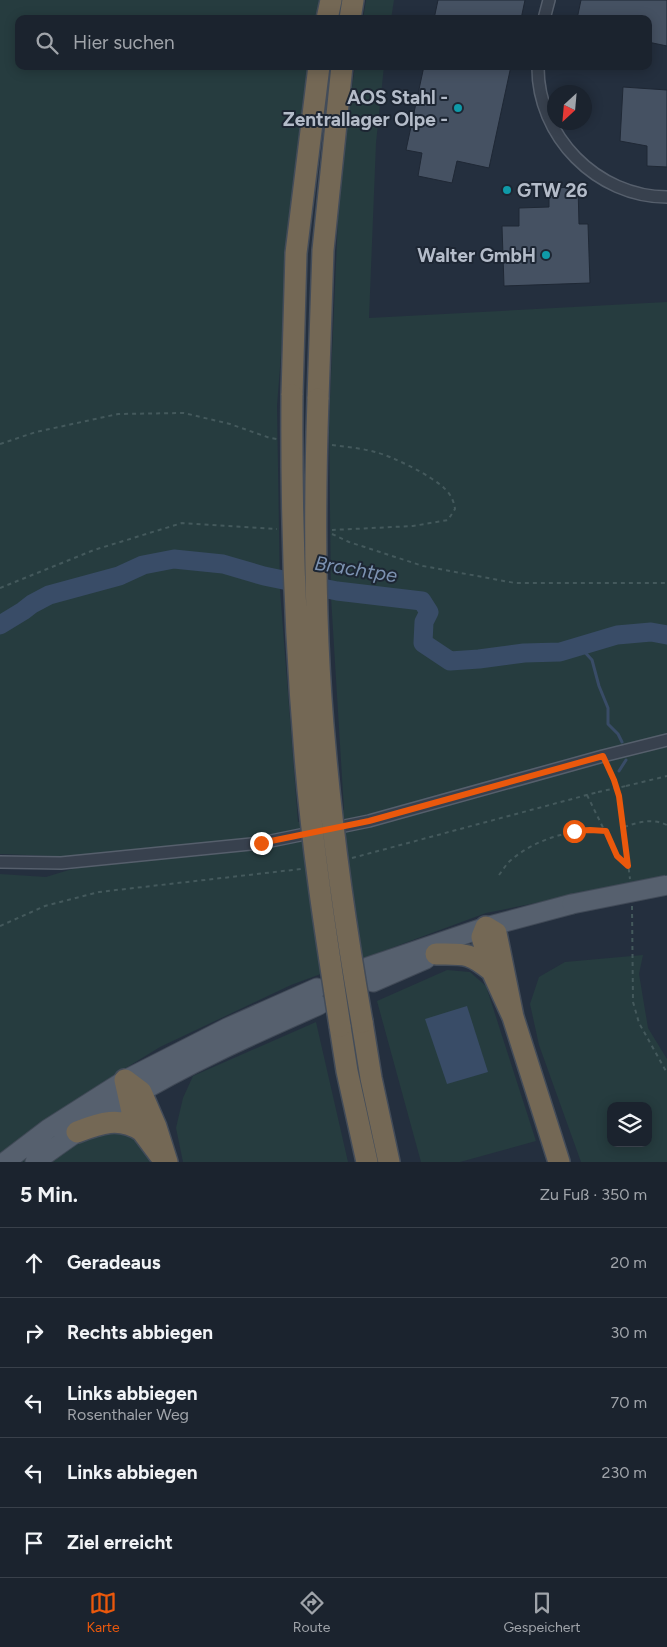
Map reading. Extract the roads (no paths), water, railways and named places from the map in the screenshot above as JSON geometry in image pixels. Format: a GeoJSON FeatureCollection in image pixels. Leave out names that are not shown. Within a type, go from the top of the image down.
{"type":"FeatureCollection","features":[{"type":"Feature","properties":{"kind":"highway"},"geometry":{"type":"LineString","coordinates":[[328,15],[331,0]]}},
{"type":"Feature","properties":{"kind":"highway"},"geometry":{"type":"LineString","coordinates":[[351,15],[353,0]]}},
{"type":"Feature","properties":{"kind":"highway"},"geometry":{"type":"LineString","coordinates":[[319,70],[296,253],[292,395],[294,576],[303,738],[316,864],[347,1071],[368,1162]]}},
{"type":"Feature","properties":{"kind":"highway"},"geometry":{"type":"LineString","coordinates":[[342,70],[323,250],[315,479],[320,677],[324,746],[340,884],[371,1078],[389,1162]]}},
{"type":"Feature","properties":{"kind":"highway"},"geometry":{"type":"LineString","coordinates":[[488,932],[492,971],[513,1017]]}},
{"type":"Feature","properties":{"kind":"highway"},"geometry":{"type":"LineString","coordinates":[[488,932],[559,1162]]}},
{"type":"Feature","properties":{"kind":"highway"},"geometry":{"type":"LineString","coordinates":[[436,954],[465,954],[478,959],[492,971]]}},
{"type":"Feature","properties":{"kind":"highway"},"geometry":{"type":"LineString","coordinates":[[131,1091],[134,1116],[142,1131],[165,1162]]}},
{"type":"Feature","properties":{"kind":"highway"},"geometry":{"type":"LineString","coordinates":[[131,1091],[156,1127],[165,1162]]}},
{"type":"Feature","properties":{"kind":"highway"},"geometry":{"type":"LineString","coordinates":[[77,1132],[112,1121],[126,1123],[142,1131]]}},
{"type":"Feature","properties":{"kind":"main road"},"geometry":{"type":"LineString","coordinates":[[488,932],[436,954],[371,974],[488,932],[667,884]]}},
{"type":"Feature","properties":{"kind":"main road"},"geometry":{"type":"LineString","coordinates":[[573,908],[667,894]]}},
{"type":"Feature","properties":{"kind":"main road"},"geometry":{"type":"LineString","coordinates":[[35,1162],[131,1091],[227,1028],[318,997]]}},
{"type":"Feature","properties":{"kind":"main road"},"geometry":{"type":"LineString","coordinates":[[5,1162],[48,1129],[131,1091]]}},
{"type":"Feature","properties":{"kind":"street"},"geometry":{"type":"LineString","coordinates":[[545,15],[549,0]]}},
{"type":"Feature","properties":{"kind":"street"},"geometry":{"type":"LineString","coordinates":[[538,70],[543,105],[549,120],[573,155],[586,168],[612,184],[645,195],[667,197]]}},
{"type":"Feature","properties":{"kind":"street"},"geometry":{"type":"LineString","coordinates":[[0,862],[61,863],[261,843],[369,821],[667,740]]}},
{"type":"Feature","properties":{"kind":"water"},"geometry":{"type":"Polygon","coordinates":[[[467,1006],[488,1072],[447,1084],[425,1019],[467,1006]]]}},
{"type":"Feature","properties":{"kind":"waterway","name":"Brachtpe"},"geometry":{"type":"LineString","coordinates":[[0,625],[49,595],[119,576],[143,565],[174,559],[223,564],[264,576],[337,591],[422,601],[429,612],[424,622],[423,643],[450,661],[524,653],[560,652],[617,635],[651,632],[667,635]]}},
{"type":"Feature","properties":{"kind":"waterway"},"geometry":{"type":"LineString","coordinates":[[579,646],[592,660],[599,686],[608,708],[608,724],[618,734],[622,742]]}},
{"type":"Feature","properties":{"kind":"waterway"},"geometry":{"type":"LineString","coordinates":[[619,771],[626,760]]}},
{"type":"Feature","properties":{"kind":"place","name":"AOS Stahl - Zentrallager Olpe -"},"geometry":{"type":"Point","coordinates":[458,108]}},
{"type":"Feature","properties":{"kind":"place","name":"GTW 26"},"geometry":{"type":"Point","coordinates":[507,190]}},
{"type":"Feature","properties":{"kind":"place","name":"Walter GmbH"},"geometry":{"type":"Point","coordinates":[546,255]}}]}
